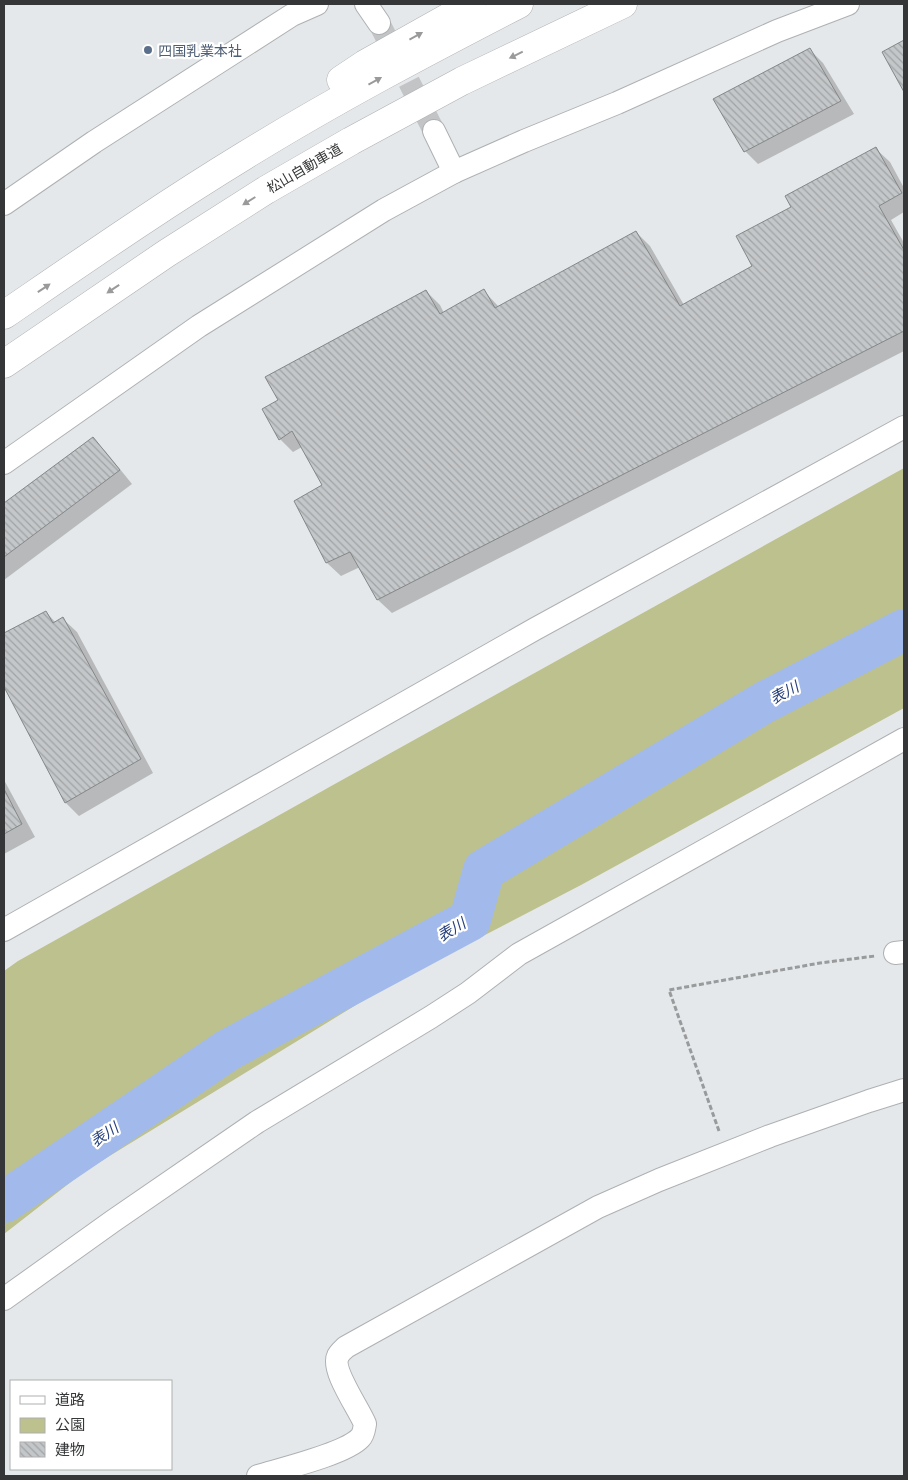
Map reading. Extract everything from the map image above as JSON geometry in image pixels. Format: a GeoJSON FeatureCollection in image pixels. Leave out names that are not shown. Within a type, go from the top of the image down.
{"type":"FeatureCollection","features":[{"type":"Feature","properties":{"kind":"highway"},"geometry":{"type":"LineString","coordinates":[[144,220],[206,168],[365,64],[472,4]]}},
{"type":"Feature","properties":{"kind":"highway"},"geometry":{"type":"LineString","coordinates":[[4,315],[144,220],[244,156],[332,104],[519,4]]}},
{"type":"Feature","properties":{"kind":"highway","name":"松山自動車道"},"geometry":{"type":"LineString","coordinates":[[4,364],[159,258],[266,190],[462,81],[623,4]]}},
{"type":"Feature","properties":{"kind":"highway"},"geometry":{"type":"LineString","coordinates":[[541,42],[643,4]]}},
{"type":"Feature","properties":{"kind":"street"},"geometry":{"type":"LineString","coordinates":[[4,204],[94,142],[292,15],[317,4]]}},
{"type":"Feature","properties":{"kind":"street"},"geometry":{"type":"LineString","coordinates":[[366,4],[379,23]]}},
{"type":"Feature","properties":{"kind":"street"},"geometry":{"type":"LineString","coordinates":[[4,463],[199,326],[384,210],[454,172],[617,103],[778,31],[848,4]]}},
{"type":"Feature","properties":{"kind":"street"},"geometry":{"type":"LineString","coordinates":[[434,131],[454,172]]}},
{"type":"Feature","properties":{"kind":"street"},"geometry":{"type":"LineString","coordinates":[[4,930],[535,629],[904,427]]}},
{"type":"Feature","properties":{"kind":"street"},"geometry":{"type":"LineString","coordinates":[[4,1299],[257,1122],[431,1017],[468,993],[519,954],[904,739]]}},
{"type":"Feature","properties":{"kind":"street"},"geometry":{"type":"LineString","coordinates":[[258,1476],[342,1450],[360,1438],[364,1431],[364,1424],[336,1363],[338,1355],[346,1347],[598,1207],[726,1153],[904,1090]]}},
{"type":"Feature","properties":{"kind":"path"},"geometry":{"type":"LineString","coordinates":[[726,1153],[669,990],[820,963],[900,952]]}},
{"type":"Feature","properties":{"kind":"green space"},"geometry":{"type":"Polygon","coordinates":[[[904,468],[904,708],[581,885],[387,986],[85,1171],[4,1234],[4,971],[18,961],[904,468]]]}},
{"type":"Feature","properties":{"kind":"building"},"geometry":{"type":"Polygon","coordinates":[[[904,40],[904,92],[882,52],[904,40]]]}},
{"type":"Feature","properties":{"kind":"building"},"geometry":{"type":"Polygon","coordinates":[[[810,48],[841,101],[744,152],[713,99],[810,48]]]}},
{"type":"Feature","properties":{"kind":"building"},"geometry":{"type":"Polygon","coordinates":[[[876,147],[902,193],[879,206],[904,250],[904,331],[377,600],[350,552],[326,563],[294,501],[322,485],[292,431],[279,440],[262,409],[278,400],[265,377],[426,290],[440,314],[484,289],[495,308],[636,231],[680,306],[752,266],[736,236],[791,207],[785,196],[876,147]]]}},
{"type":"Feature","properties":{"kind":"building"},"geometry":{"type":"Polygon","coordinates":[[[93,437],[120,470],[4,557],[4,503],[93,437]]]}},
{"type":"Feature","properties":{"kind":"building"},"geometry":{"type":"Polygon","coordinates":[[[46,611],[53,623],[63,617],[141,759],[65,803],[4,687],[4,633],[46,611]]]}},
{"type":"Feature","properties":{"kind":"building"},"geometry":{"type":"Polygon","coordinates":[[[4,789],[22,824],[4,834],[4,789]]]}},
{"type":"Feature","properties":{"kind":"waterway","name":"表川"},"geometry":{"type":"LineString","coordinates":[[4,1202],[228,1050],[470,920],[484,870],[765,702],[904,630]]}},
{"type":"Feature","properties":{"kind":"tunnel"},"geometry":{"type":"LineString","coordinates":[[379,23],[434,131]]}},
{"type":"Feature","properties":{"kind":"place","name":"四国乳業本社"},"geometry":{"type":"Point","coordinates":[148,50]}}]}
